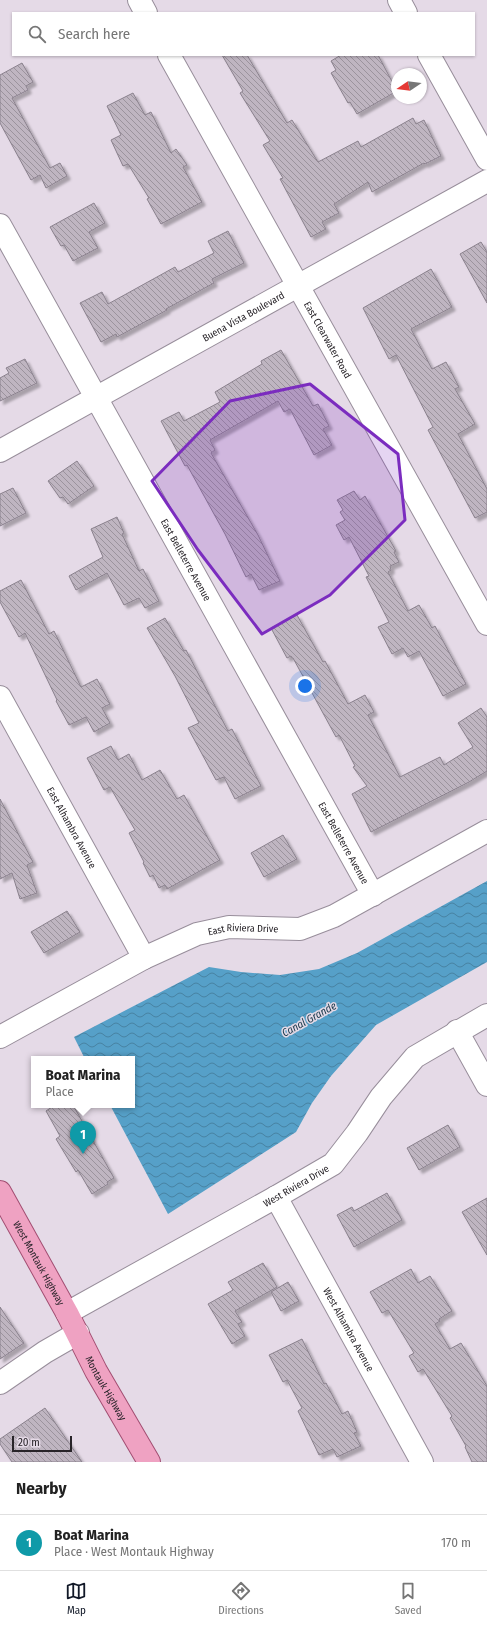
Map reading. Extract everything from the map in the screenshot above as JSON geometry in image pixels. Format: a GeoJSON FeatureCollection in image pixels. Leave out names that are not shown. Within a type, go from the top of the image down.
{"type":"FeatureCollection","features":[{"type":"Feature","properties":{"kind":"main road","name":"West Montauk Highway"},"geometry":{"type":"LineString","coordinates":[[0,1192],[67,1313]]}},
{"type":"Feature","properties":{"kind":"main road","name":"Montauk Highway"},"geometry":{"type":"LineString","coordinates":[[67,1313],[96,1371],[149,1462]]}},
{"type":"Feature","properties":{"kind":"street"},"geometry":{"type":"LineString","coordinates":[[139,0],[145,12]]}},
{"type":"Feature","properties":{"kind":"street"},"geometry":{"type":"LineString","coordinates":[[399,0],[405,12]]}},
{"type":"Feature","properties":{"kind":"street","name":"East Clearwater Road"},"geometry":{"type":"LineString","coordinates":[[170,56],[487,624]]}},
{"type":"Feature","properties":{"kind":"street"},"geometry":{"type":"LineString","coordinates":[[431,56],[487,159]]}},
{"type":"Feature","properties":{"kind":"street","name":"Buena Vista Boulevard"},"geometry":{"type":"LineString","coordinates":[[0,451],[487,181]]}},
{"type":"Feature","properties":{"kind":"street","name":"East Belleterre Avenue"},"geometry":{"type":"LineString","coordinates":[[0,225],[373,895]]}},
{"type":"Feature","properties":{"kind":"street","name":"East Alhambra Avenue"},"geometry":{"type":"LineString","coordinates":[[0,697],[144,958]]}},
{"type":"Feature","properties":{"kind":"street","name":"East Riviera Drive"},"geometry":{"type":"LineString","coordinates":[[0,1037],[144,958],[197,934],[228,927],[300,929],[334,916],[487,831]]}},
{"type":"Feature","properties":{"kind":"street","name":"West Riviera Drive"},"geometry":{"type":"LineString","coordinates":[[67,1313],[333,1164],[357,1134],[381,1097],[415,1057],[457,1031],[487,1015]]}},
{"type":"Feature","properties":{"kind":"street"},"geometry":{"type":"LineString","coordinates":[[457,1031],[487,1085]]}},
{"type":"Feature","properties":{"kind":"street","name":"West Alhambra Avenue"},"geometry":{"type":"LineString","coordinates":[[276,1197],[422,1462]]}},
{"type":"Feature","properties":{"kind":"street"},"geometry":{"type":"LineString","coordinates":[[0,1384],[45,1352],[78,1333]]}},
{"type":"Feature","properties":{"kind":"highlighted area"},"geometry":{"type":"Polygon","coordinates":[[[310,384],[398,454],[405,520],[330,595],[262,634],[198,550],[152,481],[230,401],[310,384]]]}},
{"type":"Feature","properties":{"kind":"water","name":"Canal Grande"},"geometry":{"type":"Polygon","coordinates":[[[487,881],[487,962],[376,1025],[331,1076],[312,1103],[296,1132],[168,1214],[112,1108],[135,1108],[135,1056],[84,1056],[74,1037],[209,967],[241,972],[280,975],[319,969],[357,953],[487,881]]]}},
{"type":"Feature","properties":{"kind":"building"},"geometry":{"type":"Polygon","coordinates":[[[223,56],[248,56],[287,123],[292,120],[318,162],[358,141],[361,147],[413,118],[416,124],[424,120],[441,156],[425,164],[424,163],[372,192],[368,182],[334,204],[339,213],[322,222],[326,229],[311,237],[280,179],[283,178],[263,145],[270,141],[240,93],[243,91],[223,56]]]}},
{"type":"Feature","properties":{"kind":"building"},"geometry":{"type":"Polygon","coordinates":[[[339,56],[379,56],[391,80],[391,94],[357,114],[350,102],[348,103],[331,73],[336,70],[331,61],[339,56]]]}},
{"type":"Feature","properties":{"kind":"building"},"geometry":{"type":"Polygon","coordinates":[[[22,63],[33,82],[26,86],[28,90],[12,98],[50,168],[60,163],[67,176],[46,188],[40,175],[31,180],[0,123],[0,75],[22,63]]]}},
{"type":"Feature","properties":{"kind":"building"},"geometry":{"type":"Polygon","coordinates":[[[133,93],[145,115],[151,112],[171,153],[176,149],[187,165],[183,167],[202,202],[161,224],[147,199],[149,198],[128,164],[123,166],[111,140],[121,135],[107,106],[133,93]]]}},
{"type":"Feature","properties":{"kind":"building"},"geometry":{"type":"Polygon","coordinates":[[[94,203],[105,223],[89,232],[98,248],[73,261],[64,245],[61,246],[50,227],[94,203]]]}},
{"type":"Feature","properties":{"kind":"building"},"geometry":{"type":"Polygon","coordinates":[[[228,231],[244,263],[212,279],[214,283],[166,309],[167,310],[117,337],[116,334],[101,342],[80,303],[102,292],[108,304],[175,267],[178,272],[214,253],[208,241],[228,231]]]}},
{"type":"Feature","properties":{"kind":"building"},"geometry":{"type":"Polygon","coordinates":[[[481,242],[487,252],[487,303],[460,254],[481,242]]]}},
{"type":"Feature","properties":{"kind":"building"},"geometry":{"type":"Polygon","coordinates":[[[431,269],[452,307],[411,329],[432,369],[446,362],[459,387],[455,389],[475,424],[458,434],[487,489],[487,512],[475,518],[428,430],[433,427],[396,355],[389,359],[363,308],[431,269]]]}},
{"type":"Feature","properties":{"kind":"building"},"geometry":{"type":"Polygon","coordinates":[[[281,350],[313,406],[318,404],[329,426],[323,429],[332,445],[314,455],[290,409],[284,412],[278,401],[210,440],[215,450],[211,453],[258,535],[280,581],[259,590],[251,574],[246,577],[225,534],[187,465],[185,466],[161,421],[179,412],[184,421],[220,402],[215,392],[262,364],[261,361],[281,350]]]}},
{"type":"Feature","properties":{"kind":"building"},"geometry":{"type":"Polygon","coordinates":[[[25,359],[37,383],[0,401],[0,378],[9,373],[6,368],[25,359]]]}},
{"type":"Feature","properties":{"kind":"building"},"geometry":{"type":"Polygon","coordinates":[[[77,461],[94,486],[68,504],[63,497],[60,498],[48,481],[77,461]]]}},
{"type":"Feature","properties":{"kind":"building"},"geometry":{"type":"Polygon","coordinates":[[[13,488],[26,513],[0,526],[0,494],[13,488]]]}},
{"type":"Feature","properties":{"kind":"building"},"geometry":{"type":"Polygon","coordinates":[[[354,491],[360,500],[365,496],[396,551],[394,552],[399,562],[390,566],[391,570],[388,572],[408,611],[419,605],[432,628],[435,626],[466,684],[443,696],[419,651],[408,657],[403,648],[392,654],[378,627],[389,622],[366,577],[369,576],[349,537],[344,540],[336,525],[345,520],[340,512],[343,510],[337,500],[354,491]]]}},
{"type":"Feature","properties":{"kind":"building"},"geometry":{"type":"Polygon","coordinates":[[[117,517],[124,533],[122,534],[139,571],[143,569],[159,601],[145,608],[139,598],[124,605],[107,573],[76,590],[69,576],[103,557],[91,529],[117,517]]]}},
{"type":"Feature","properties":{"kind":"building"},"geometry":{"type":"Polygon","coordinates":[[[21,580],[49,634],[54,631],[81,687],[97,679],[110,704],[102,708],[110,723],[94,732],[86,717],[69,725],[56,701],[57,700],[25,633],[19,637],[0,602],[0,591],[21,580]]]}},
{"type":"Feature","properties":{"kind":"building"},"geometry":{"type":"Polygon","coordinates":[[[297,615],[323,662],[325,661],[348,704],[365,695],[374,712],[368,715],[400,777],[440,757],[444,765],[473,747],[458,723],[481,708],[487,717],[487,771],[469,782],[371,832],[352,794],[367,786],[353,767],[355,766],[339,735],[336,737],[293,658],[291,656],[287,658],[271,628],[297,615]]]}},
{"type":"Feature","properties":{"kind":"building"},"geometry":{"type":"Polygon","coordinates":[[[165,618],[184,651],[186,650],[228,731],[232,729],[261,786],[235,799],[224,777],[216,780],[188,728],[199,723],[175,676],[147,628],[165,618]]]}},
{"type":"Feature","properties":{"kind":"building"},"geometry":{"type":"Polygon","coordinates":[[[111,746],[118,760],[129,754],[142,780],[160,770],[177,799],[184,795],[220,860],[167,889],[165,885],[159,888],[153,875],[150,877],[129,833],[135,830],[110,787],[104,790],[87,758],[111,746]]]}},
{"type":"Feature","properties":{"kind":"building"},"geometry":{"type":"Polygon","coordinates":[[[0,799],[33,862],[27,865],[37,893],[20,899],[12,873],[0,879],[0,799]]]}},
{"type":"Feature","properties":{"kind":"building"},"geometry":{"type":"Polygon","coordinates":[[[283,835],[297,859],[264,877],[251,853],[283,835]]]}},
{"type":"Feature","properties":{"kind":"building"},"geometry":{"type":"Polygon","coordinates":[[[67,911],[80,932],[44,953],[31,932],[67,911]]]}},
{"type":"Feature","properties":{"kind":"building"},"geometry":{"type":"Polygon","coordinates":[[[50,1108],[75,1108],[114,1178],[107,1182],[108,1184],[92,1194],[78,1170],[76,1172],[56,1139],[60,1136],[46,1111],[50,1108]]]}},
{"type":"Feature","properties":{"kind":"building"},"geometry":{"type":"Polygon","coordinates":[[[448,1125],[460,1147],[419,1170],[407,1148],[448,1125]]]}},
{"type":"Feature","properties":{"kind":"building"},"geometry":{"type":"Polygon","coordinates":[[[387,1193],[402,1220],[354,1247],[337,1215],[352,1207],[354,1211],[387,1193]]]}},
{"type":"Feature","properties":{"kind":"building"},"geometry":{"type":"Polygon","coordinates":[[[487,1198],[487,1255],[462,1212],[487,1198]]]}},
{"type":"Feature","properties":{"kind":"building"},"geometry":{"type":"Polygon","coordinates":[[[263,1263],[277,1287],[235,1311],[242,1322],[238,1324],[245,1336],[232,1344],[208,1304],[233,1290],[228,1282],[263,1263]]]}},
{"type":"Feature","properties":{"kind":"building"},"geometry":{"type":"Polygon","coordinates":[[[411,1269],[418,1283],[430,1276],[452,1311],[439,1319],[440,1321],[435,1324],[450,1349],[461,1343],[487,1386],[487,1462],[472,1462],[465,1447],[466,1446],[450,1418],[452,1416],[423,1369],[418,1372],[409,1356],[414,1353],[388,1310],[382,1313],[370,1292],[411,1269]]]}},
{"type":"Feature","properties":{"kind":"building"},"geometry":{"type":"Polygon","coordinates":[[[288,1282],[299,1301],[281,1311],[271,1292],[288,1282]]]}},
{"type":"Feature","properties":{"kind":"building"},"geometry":{"type":"Polygon","coordinates":[[[0,1307],[24,1343],[0,1359],[0,1307]]]}},
{"type":"Feature","properties":{"kind":"building"},"geometry":{"type":"Polygon","coordinates":[[[302,1339],[324,1384],[326,1383],[342,1414],[348,1411],[357,1432],[354,1433],[361,1446],[337,1457],[333,1449],[319,1455],[298,1411],[302,1408],[287,1380],[283,1382],[269,1355],[302,1339]]]}},
{"type":"Feature","properties":{"kind":"building"},"geometry":{"type":"Polygon","coordinates":[[[45,1408],[82,1462],[12,1462],[0,1444],[0,1439],[45,1408]]]}},
{"type":"Feature","properties":{"kind":"place","name":"Boat Marina"},"geometry":{"type":"Point","coordinates":[83,1154]}}]}
